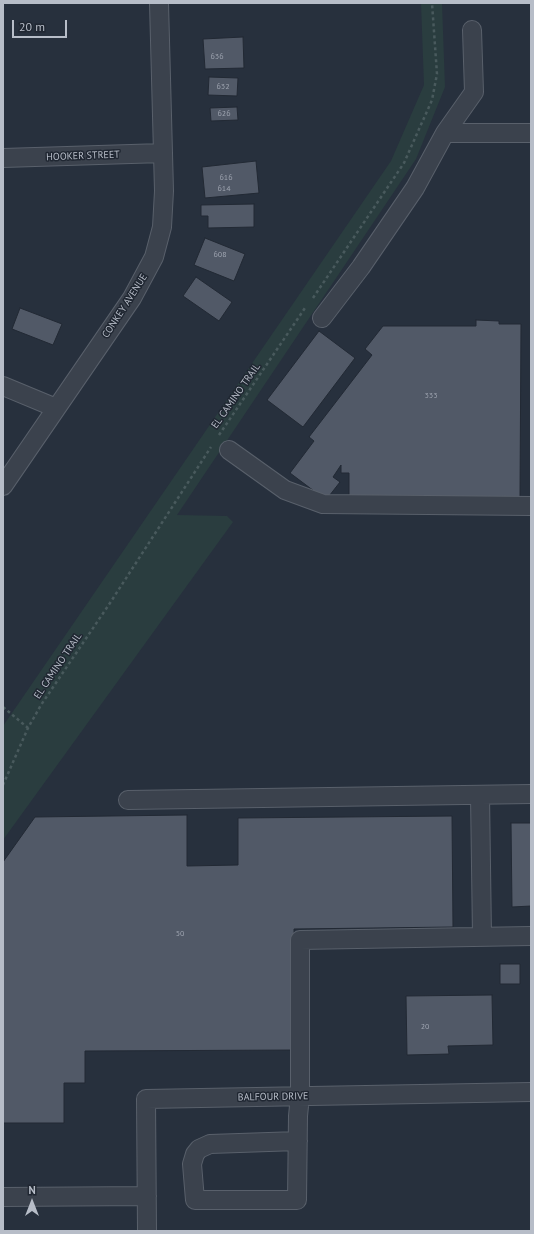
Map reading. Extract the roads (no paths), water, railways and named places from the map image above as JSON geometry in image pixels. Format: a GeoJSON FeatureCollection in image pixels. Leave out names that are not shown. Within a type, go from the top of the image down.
{"type":"FeatureCollection","features":[{"type":"Feature","properties":{"kind":"street","name":"CONKEY AVENUE"},"geometry":{"type":"LineString","coordinates":[[3,486],[132,298],[154,257],[160,235],[164,210],[159,3]]}},
{"type":"Feature","properties":{"kind":"street"},"geometry":{"type":"LineString","coordinates":[[322,318],[361,267],[415,188],[446,133],[474,92],[472,30]]}},
{"type":"Feature","properties":{"kind":"street"},"geometry":{"type":"LineString","coordinates":[[446,133],[531,133]]}},
{"type":"Feature","properties":{"kind":"street","name":"HOOKER STREET"},"geometry":{"type":"LineString","coordinates":[[3,158],[163,153]]}},
{"type":"Feature","properties":{"kind":"street"},"geometry":{"type":"LineString","coordinates":[[3,386],[56,408]]}},
{"type":"Feature","properties":{"kind":"street"},"geometry":{"type":"LineString","coordinates":[[222,446],[285,490],[323,504],[531,506]]}},
{"type":"Feature","properties":{"kind":"street"},"geometry":{"type":"LineString","coordinates":[[128,800],[531,794]]}},
{"type":"Feature","properties":{"kind":"street"},"geometry":{"type":"LineString","coordinates":[[480,795],[482,937]]}},
{"type":"Feature","properties":{"kind":"street"},"geometry":{"type":"LineString","coordinates":[[298,1141],[210,1144],[199,1149],[195,1154],[192,1164],[195,1200],[297,1200],[300,1096],[300,940],[531,936]]}},
{"type":"Feature","properties":{"kind":"street","name":"BALFOUR DRIVE"},"geometry":{"type":"LineString","coordinates":[[147,1231],[146,1099],[531,1092]]}},
{"type":"Feature","properties":{"kind":"street"},"geometry":{"type":"LineString","coordinates":[[3,1197],[147,1196]]}}]}
